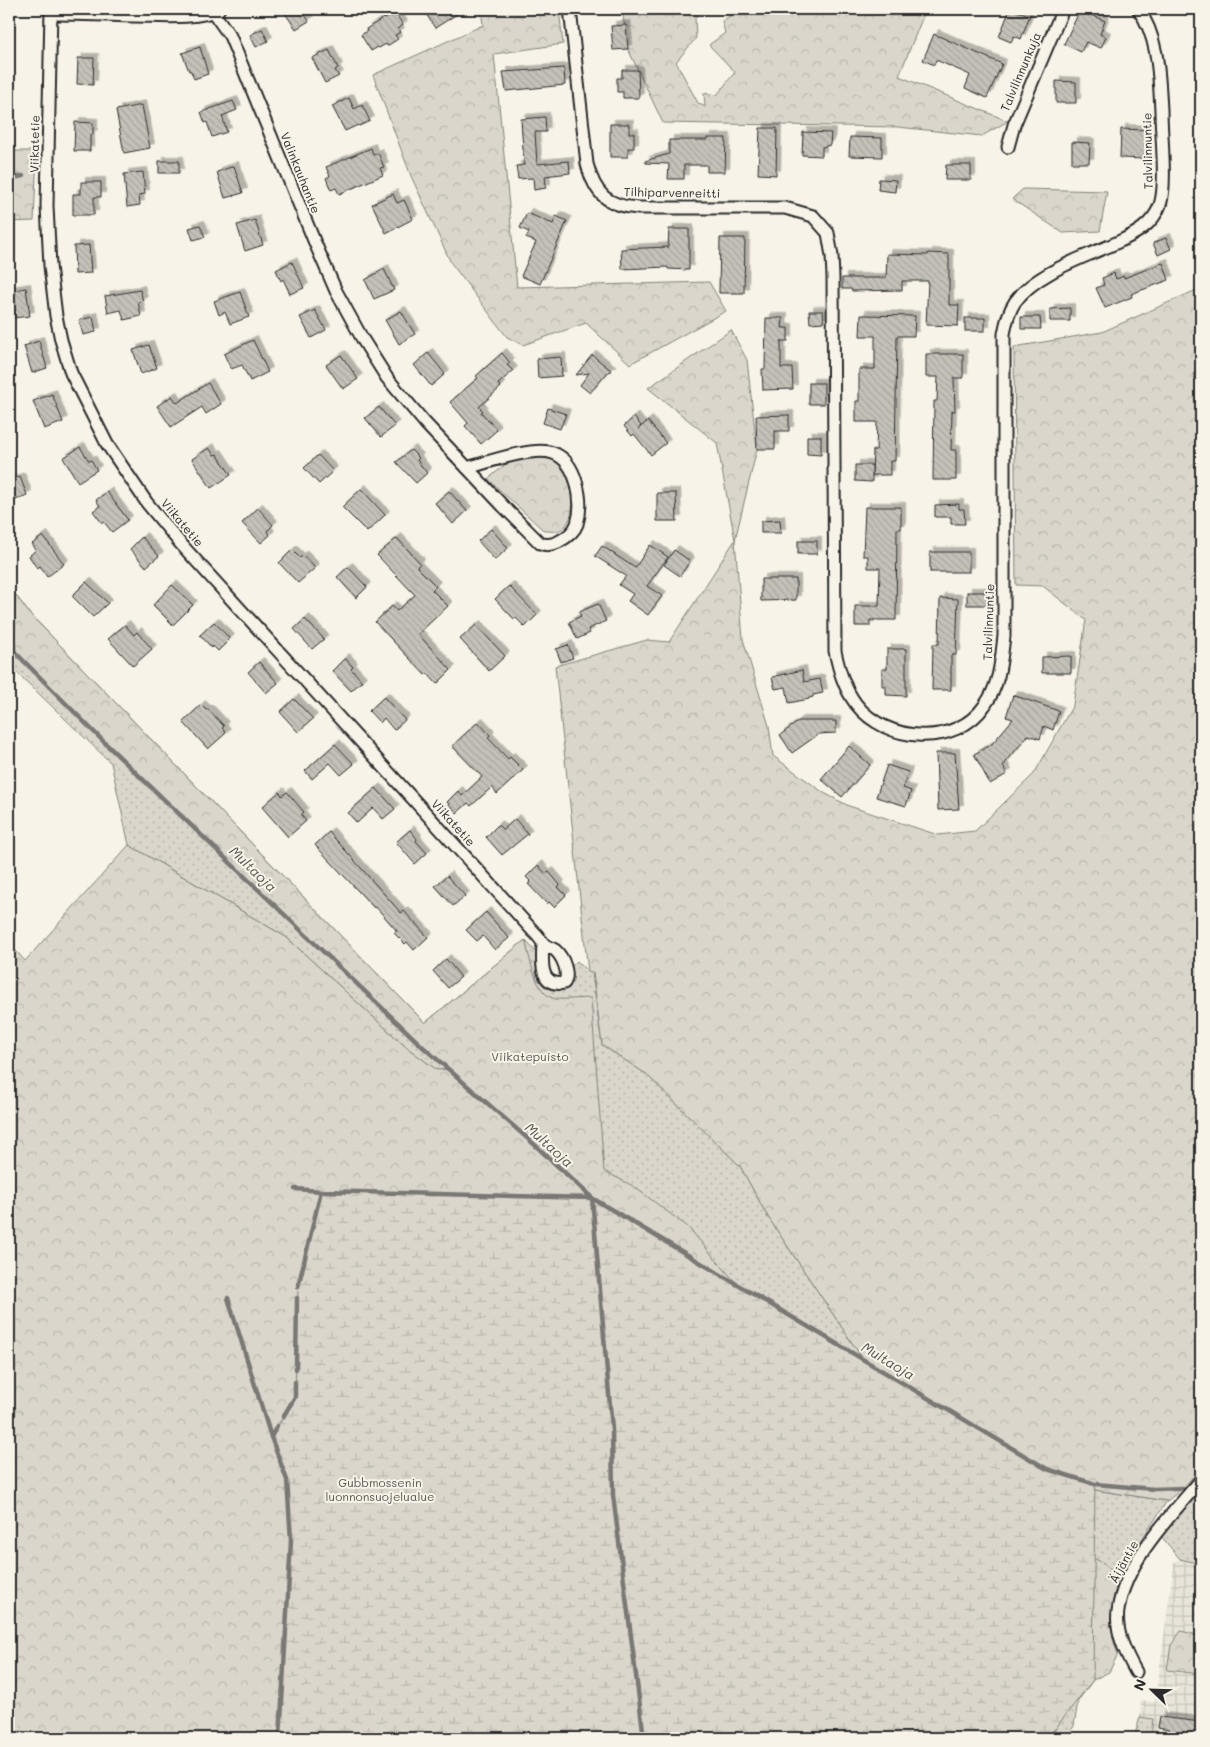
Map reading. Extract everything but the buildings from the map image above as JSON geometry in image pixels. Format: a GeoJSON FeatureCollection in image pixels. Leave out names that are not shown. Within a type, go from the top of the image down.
{"type":"FeatureCollection","features":[{"type":"Feature","properties":{"kind":"street","name":"Tilhiparvenreitti"},"geometry":{"type":"LineString","coordinates":[[570,9],[586,158],[590,177],[604,197],[618,206],[638,208],[776,208],[794,210],[813,216],[828,233],[831,242]]}},
{"type":"Feature","properties":{"kind":"street","name":"Talvilinnunkuja"},"geometry":{"type":"LineString","coordinates":[[1008,147],[1014,125],[1063,9]]}},
{"type":"Feature","properties":{"kind":"street","name":"Talvilinnuntie"},"geometry":{"type":"LineString","coordinates":[[831,242],[833,277],[835,651],[838,666],[845,686],[855,703],[876,722],[904,734],[919,735],[946,732],[970,721],[982,710],[992,693],[1001,668],[1004,627],[1004,334],[1010,311],[1025,291],[1042,278],[1140,230],[1154,217],[1161,204],[1163,182],[1159,74],[1152,36],[1138,9]]}},
{"type":"Feature","properties":{"kind":"street","name":"Valinkauhantie"},"geometry":{"type":"LineString","coordinates":[[51,11],[163,16],[216,10],[230,36],[336,291],[387,378],[425,423],[467,468],[540,543],[553,545],[567,538],[576,525],[580,501],[578,487],[573,472],[562,457],[552,452],[535,452],[467,468]]}},
{"type":"Feature","properties":{"kind":"street","name":"Viikatetie"},"geometry":{"type":"LineString","coordinates":[[51,11],[47,206],[50,266],[57,320],[70,373],[97,427],[127,475],[180,543],[543,944]]}},
{"type":"Feature","properties":{"kind":"street","name":"Äijäntie"},"geometry":{"type":"LineString","coordinates":[[1136,1672],[1126,1654],[1120,1634],[1118,1612],[1126,1582],[1154,1537],[1201,1480]]}},
{"type":"Feature","properties":{"kind":"shaded area"},"geometry":{"type":"Polygon","coordinates":[[[1180,1559],[1201,1564],[1201,1738],[1151,1738],[1153,1719],[1140,1717],[1141,1701],[1155,1702],[1174,1563],[1180,1559]]]}},
{"type":"Feature","properties":{"kind":"green space"},"geometry":{"type":"Polygon","coordinates":[[[481,9],[559,9],[563,44],[494,54],[517,287],[709,282],[726,311],[630,364],[586,323],[523,345],[507,337],[451,263],[411,176],[373,75],[483,25],[481,9]]]}},
{"type":"Feature","properties":{"kind":"green space"},"geometry":{"type":"Polygon","coordinates":[[[622,9],[702,9],[695,18],[696,38],[676,62],[698,103],[705,107],[704,93],[717,95],[735,72],[709,45],[725,33],[722,21],[730,16],[725,9],[926,9],[899,76],[1008,121],[982,136],[898,127],[663,123],[628,49],[622,9]]]}},
{"type":"Feature","properties":{"kind":"green space"},"geometry":{"type":"Polygon","coordinates":[[[9,151],[37,151],[34,221],[9,222],[9,151]]]}},
{"type":"Feature","properties":{"kind":"green space"},"geometry":{"type":"Polygon","coordinates":[[[1023,189],[1107,191],[1100,231],[1063,233],[1012,199],[1023,189]]]}},
{"type":"Feature","properties":{"kind":"green space"},"geometry":{"type":"Polygon","coordinates":[[[1201,288],[1201,1468],[1183,1488],[1167,1501],[1082,1488],[889,1398],[768,1217],[740,1166],[646,1074],[602,1045],[593,973],[588,972],[555,666],[647,640],[669,642],[735,540],[743,639],[769,726],[773,756],[824,793],[849,806],[938,835],[975,831],[1034,774],[1073,705],[1086,620],[1043,586],[1016,585],[1014,347],[1102,332],[1201,288]]]}},
{"type":"Feature","properties":{"kind":"green space"},"geometry":{"type":"Polygon","coordinates":[[[731,330],[747,360],[757,449],[735,540],[717,443],[648,388],[731,330]]]}},
{"type":"Feature","properties":{"kind":"green space"},"geometry":{"type":"Polygon","coordinates":[[[535,457],[554,461],[563,469],[569,481],[572,494],[570,519],[564,527],[555,531],[542,529],[488,479],[507,463],[535,457]]]}},
{"type":"Feature","properties":{"kind":"green space","name":"Viikatepuisto"},"geometry":{"type":"Polygon","coordinates":[[[9,586],[29,613],[425,1023],[525,940],[536,952],[537,979],[547,988],[555,990],[571,983],[572,966],[577,961],[588,972],[592,973],[602,1045],[646,1074],[740,1166],[768,1217],[889,1398],[1082,1488],[1167,1501],[1118,1576],[1103,1563],[1093,1680],[1078,1701],[1074,1726],[1066,1738],[1053,1738],[1055,1729],[520,1126],[469,1094],[406,1047],[286,937],[129,845],[111,763],[9,665],[9,586]]]}},
{"type":"Feature","properties":{"kind":"green space"},"geometry":{"type":"Polygon","coordinates":[[[9,586],[29,613],[425,1023],[525,940],[534,975],[543,991],[556,999],[591,998],[604,1171],[633,1186],[688,1227],[774,1327],[1039,1703],[1055,1729],[1053,1738],[9,1738],[9,943],[25,961],[129,845],[286,937],[406,1047],[437,1070],[448,1069],[107,745],[9,646],[9,586]]]}},
{"type":"Feature","properties":{"kind":"green space","name":"Gubbmossenin luonnonsuojelualue"},"geometry":{"type":"Polygon","coordinates":[[[321,1191],[592,1198],[1047,1469],[1095,1484],[1093,1680],[1055,1729],[1041,1738],[280,1738],[291,1540],[287,1480],[271,1437],[295,1397],[298,1287],[321,1191]]]}},
{"type":"Feature","properties":{"kind":"green space"},"geometry":{"type":"Polygon","coordinates":[[[1201,1490],[1201,1564],[1180,1559],[1161,1536],[1201,1490]]]}},
{"type":"Feature","properties":{"kind":"green space"},"geometry":{"type":"Polygon","coordinates":[[[1055,1539],[1103,1563],[1118,1576],[1112,1625],[1118,1654],[1109,1672],[1093,1680],[1073,1682],[1055,1539]]]}},
{"type":"Feature","properties":{"kind":"green space"},"geometry":{"type":"Polygon","coordinates":[[[1181,1631],[1201,1636],[1200,1674],[1167,1670],[1171,1645],[1181,1631]]]}},
{"type":"Feature","properties":{"kind":"green space"},"geometry":{"type":"Polygon","coordinates":[[[1140,1717],[1153,1719],[1151,1738],[1134,1738],[1140,1717]]]}},
{"type":"Feature","properties":{"kind":"waterway"},"geometry":{"type":"LineString","coordinates":[[9,179],[23,176]]}},
{"type":"Feature","properties":{"kind":"waterway","name":"Multaoja"},"geometry":{"type":"LineString","coordinates":[[9,646],[107,745],[423,1047],[535,1145],[592,1198],[1047,1469],[1095,1484],[1154,1489],[1183,1488]]}},
{"type":"Feature","properties":{"kind":"waterway"},"geometry":{"type":"LineString","coordinates":[[295,1189],[592,1198],[612,1429],[613,1495],[644,1738]]}},
{"type":"Feature","properties":{"kind":"waterway"},"geometry":{"type":"LineString","coordinates":[[298,1287],[321,1191]]}},
{"type":"Feature","properties":{"kind":"waterway"},"geometry":{"type":"LineString","coordinates":[[228,1298],[271,1437],[287,1480],[291,1540],[280,1738]]}},
{"type":"Feature","properties":{"kind":"waterway"},"geometry":{"type":"LineString","coordinates":[[296,1369],[297,1298]]}},
{"type":"Feature","properties":{"kind":"waterway"},"geometry":{"type":"LineString","coordinates":[[283,1417],[295,1397],[295,1382]]}},
{"type":"Feature","properties":{"kind":"waterway"},"geometry":{"type":"LineString","coordinates":[[271,1437],[277,1426]]}}]}
